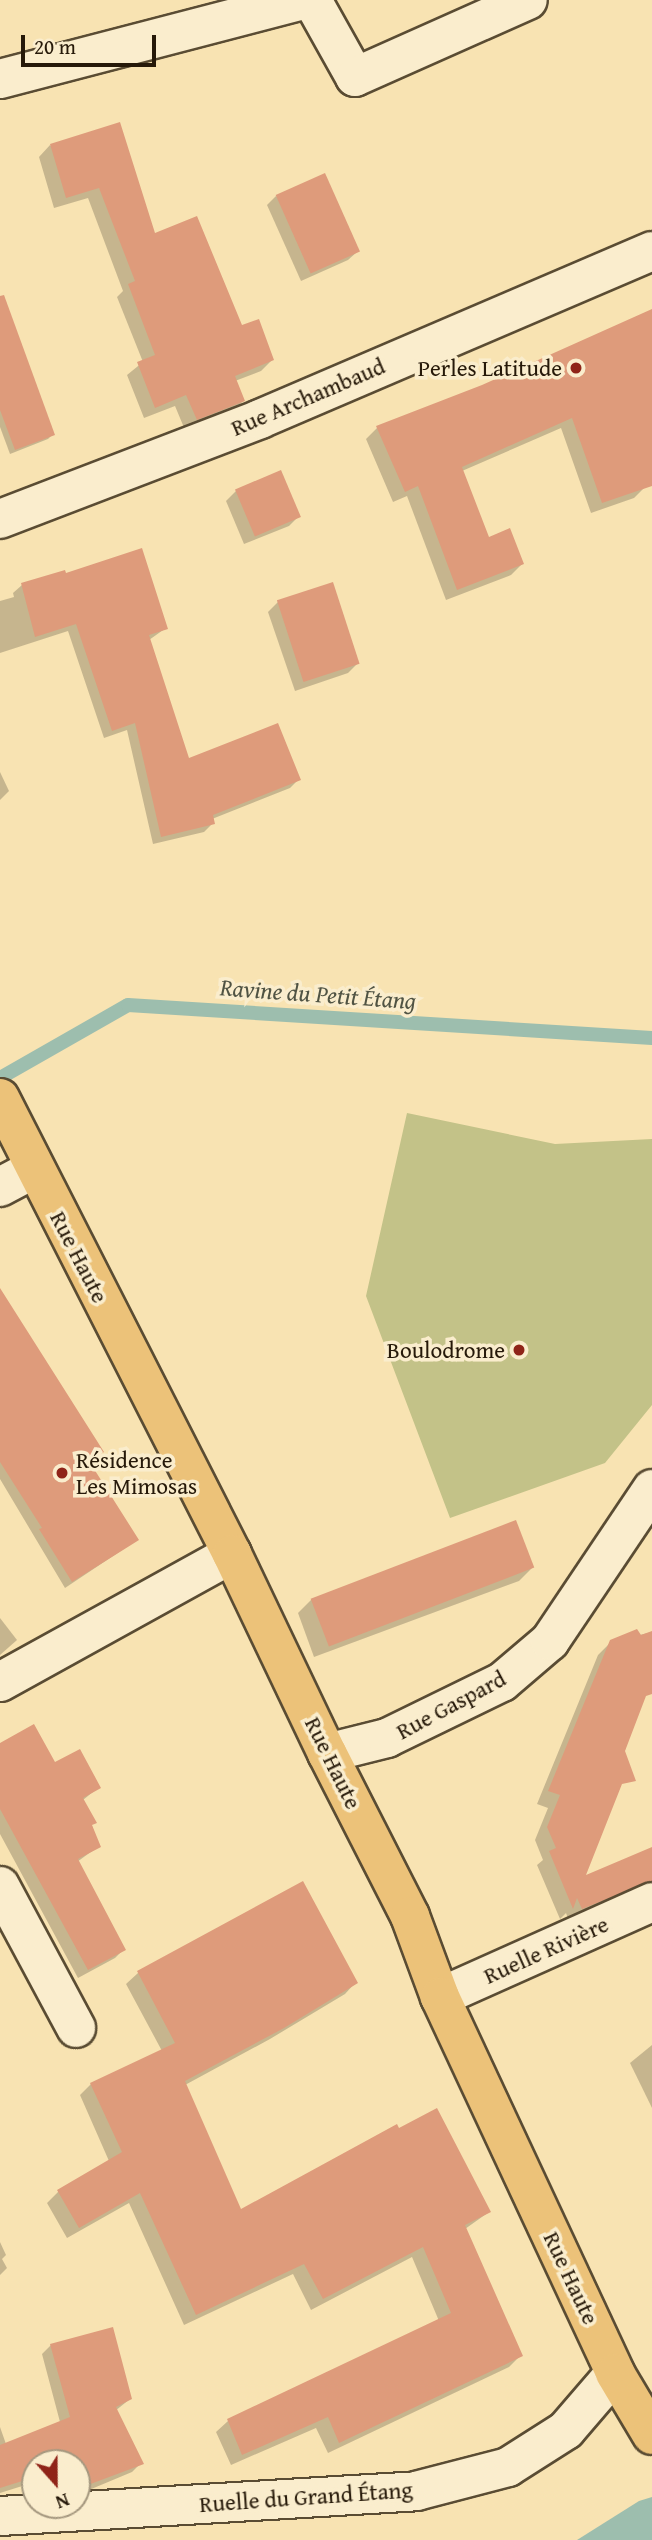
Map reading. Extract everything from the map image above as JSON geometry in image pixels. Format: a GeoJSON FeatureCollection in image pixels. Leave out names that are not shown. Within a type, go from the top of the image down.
{"type":"FeatureCollection","features":[{"type":"Feature","properties":{"kind":"main road","name":"Rue Haute"},"geometry":{"type":"LineString","coordinates":[[0,1098],[232,1554],[327,1753],[410,1916],[440,1997],[615,2373],[652,2435]]}},
{"type":"Feature","properties":{"kind":"street"},"geometry":{"type":"LineString","coordinates":[[0,79],[304,0]]}},
{"type":"Feature","properties":{"kind":"street"},"geometry":{"type":"LineString","coordinates":[[312,0],[355,77],[528,0]]}},
{"type":"Feature","properties":{"kind":"street","name":"Rue Archambaud"},"geometry":{"type":"LineString","coordinates":[[0,519],[260,419],[652,251]]}},
{"type":"Feature","properties":{"kind":"street"},"geometry":{"type":"LineString","coordinates":[[0,1187],[26,1153]]}},
{"type":"Feature","properties":{"kind":"street","name":"Rue Gaspard"},"geometry":{"type":"LineString","coordinates":[[327,1753],[387,1738],[502,1682],[550,1641],[652,1489]]}},
{"type":"Feature","properties":{"kind":"street"},"geometry":{"type":"LineString","coordinates":[[0,1682],[232,1554]]}},
{"type":"Feature","properties":{"kind":"street"},"geometry":{"type":"LineString","coordinates":[[0,1886],[76,2028]]}},
{"type":"Feature","properties":{"kind":"street","name":"Ruelle Rivière"},"geometry":{"type":"LineString","coordinates":[[440,1997],[652,1902]]}},
{"type":"Feature","properties":{"kind":"street","name":"Ruelle du Grand Étang"},"geometry":{"type":"LineString","coordinates":[[0,2516],[416,2491],[508,2467],[566,2430],[615,2373]]}},
{"type":"Feature","properties":{"kind":"shaded area","name":"Boulodrome"},"geometry":{"type":"Polygon","coordinates":[[[407,1113],[555,1144],[652,1139],[652,1405],[605,1463],[450,1518],[366,1296],[407,1113]]]}},
{"type":"Feature","properties":{"kind":"shaded area"},"geometry":{"type":"Polygon","coordinates":[[[652,2497],[652,2540],[577,2540],[639,2501],[652,2497]]]}},
{"type":"Feature","properties":{"kind":"building"},"geometry":{"type":"Polygon","coordinates":[[[120,122],[155,233],[197,216],[242,325],[259,319],[274,360],[235,376],[245,401],[197,420],[186,395],[155,408],[137,362],[155,355],[128,284],[135,281],[99,188],[66,198],[50,144],[120,122]]]}},
{"type":"Feature","properties":{"kind":"building"},"geometry":{"type":"Polygon","coordinates":[[[325,173],[360,252],[311,274],[276,195],[325,173]]]}},
{"type":"Feature","properties":{"kind":"building"},"geometry":{"type":"Polygon","coordinates":[[[4,295],[55,435],[15,450],[0,410],[0,296],[4,295]]]}},
{"type":"Feature","properties":{"kind":"building"},"geometry":{"type":"Polygon","coordinates":[[[652,309],[652,486],[602,503],[572,418],[462,467],[489,537],[510,528],[524,564],[457,590],[418,486],[405,492],[376,426],[482,385],[652,309]]]}},
{"type":"Feature","properties":{"kind":"building"},"geometry":{"type":"Polygon","coordinates":[[[281,470],[301,517],[255,536],[235,490],[281,470]]]}},
{"type":"Feature","properties":{"kind":"building"},"geometry":{"type":"Polygon","coordinates":[[[142,548],[168,629],[149,635],[189,758],[278,723],[301,780],[213,815],[215,824],[161,837],[135,723],[112,731],[76,624],[35,637],[21,583],[65,570],[66,573],[142,548]]]}},
{"type":"Feature","properties":{"kind":"building"},"geometry":{"type":"Polygon","coordinates":[[[333,582],[360,664],[303,682],[277,600],[333,582]]]}},
{"type":"Feature","properties":{"kind":"building","name":"Résidence Les Mimosas"},"geometry":{"type":"Polygon","coordinates":[[[0,1288],[104,1452],[89,1461],[139,1540],[72,1582],[0,1462],[0,1288]]]}},
{"type":"Feature","properties":{"kind":"building"},"geometry":{"type":"Polygon","coordinates":[[[516,1520],[534,1568],[329,1646],[311,1599],[516,1520]]]}},
{"type":"Feature","properties":{"kind":"building"},"geometry":{"type":"Polygon","coordinates":[[[637,1629],[641,1635],[652,1631],[652,1694],[646,1696],[625,1751],[636,1781],[622,1784],[586,1875],[652,1847],[652,1881],[582,1909],[577,1898],[573,1909],[549,1851],[556,1848],[547,1827],[560,1795],[548,1791],[610,1640],[637,1629]]]}},
{"type":"Feature","properties":{"kind":"building"},"geometry":{"type":"Polygon","coordinates":[[[34,1724],[55,1762],[80,1749],[101,1788],[83,1798],[97,1823],[92,1825],[101,1847],[78,1859],[126,1950],[88,1970],[0,1809],[0,1743],[34,1724]]]}},
{"type":"Feature","properties":{"kind":"building"},"geometry":{"type":"Polygon","coordinates":[[[303,1881],[358,1983],[284,2028],[185,2081],[241,2209],[397,2124],[399,2128],[437,2108],[491,2212],[465,2225],[523,2356],[339,2443],[328,2417],[242,2455],[227,2419],[451,2313],[423,2247],[323,2299],[304,2264],[196,2315],[140,2193],[79,2228],[57,2190],[122,2152],[90,2083],[175,2043],[137,1971],[303,1881]]]}},
{"type":"Feature","properties":{"kind":"building"},"geometry":{"type":"Polygon","coordinates":[[[113,2327],[132,2399],[116,2407],[144,2464],[91,2484],[91,2449],[21,2449],[21,2481],[0,2488],[0,2445],[70,2417],[50,2344],[113,2327]]]}},
{"type":"Feature","properties":{"kind":"waterway","name":"Ravine du Petit Étang"},"geometry":{"type":"LineString","coordinates":[[0,1078],[128,1005],[652,1038]]}},
{"type":"Feature","properties":{"kind":"place","name":"Perles Latitude"},"geometry":{"type":"Point","coordinates":[576,368]}},
{"type":"Feature","properties":{"kind":"place","name":"Boulodrome"},"geometry":{"type":"Point","coordinates":[519,1350]}},
{"type":"Feature","properties":{"kind":"place","name":"Résidence Les Mimosas"},"geometry":{"type":"Point","coordinates":[62,1473]}}]}
